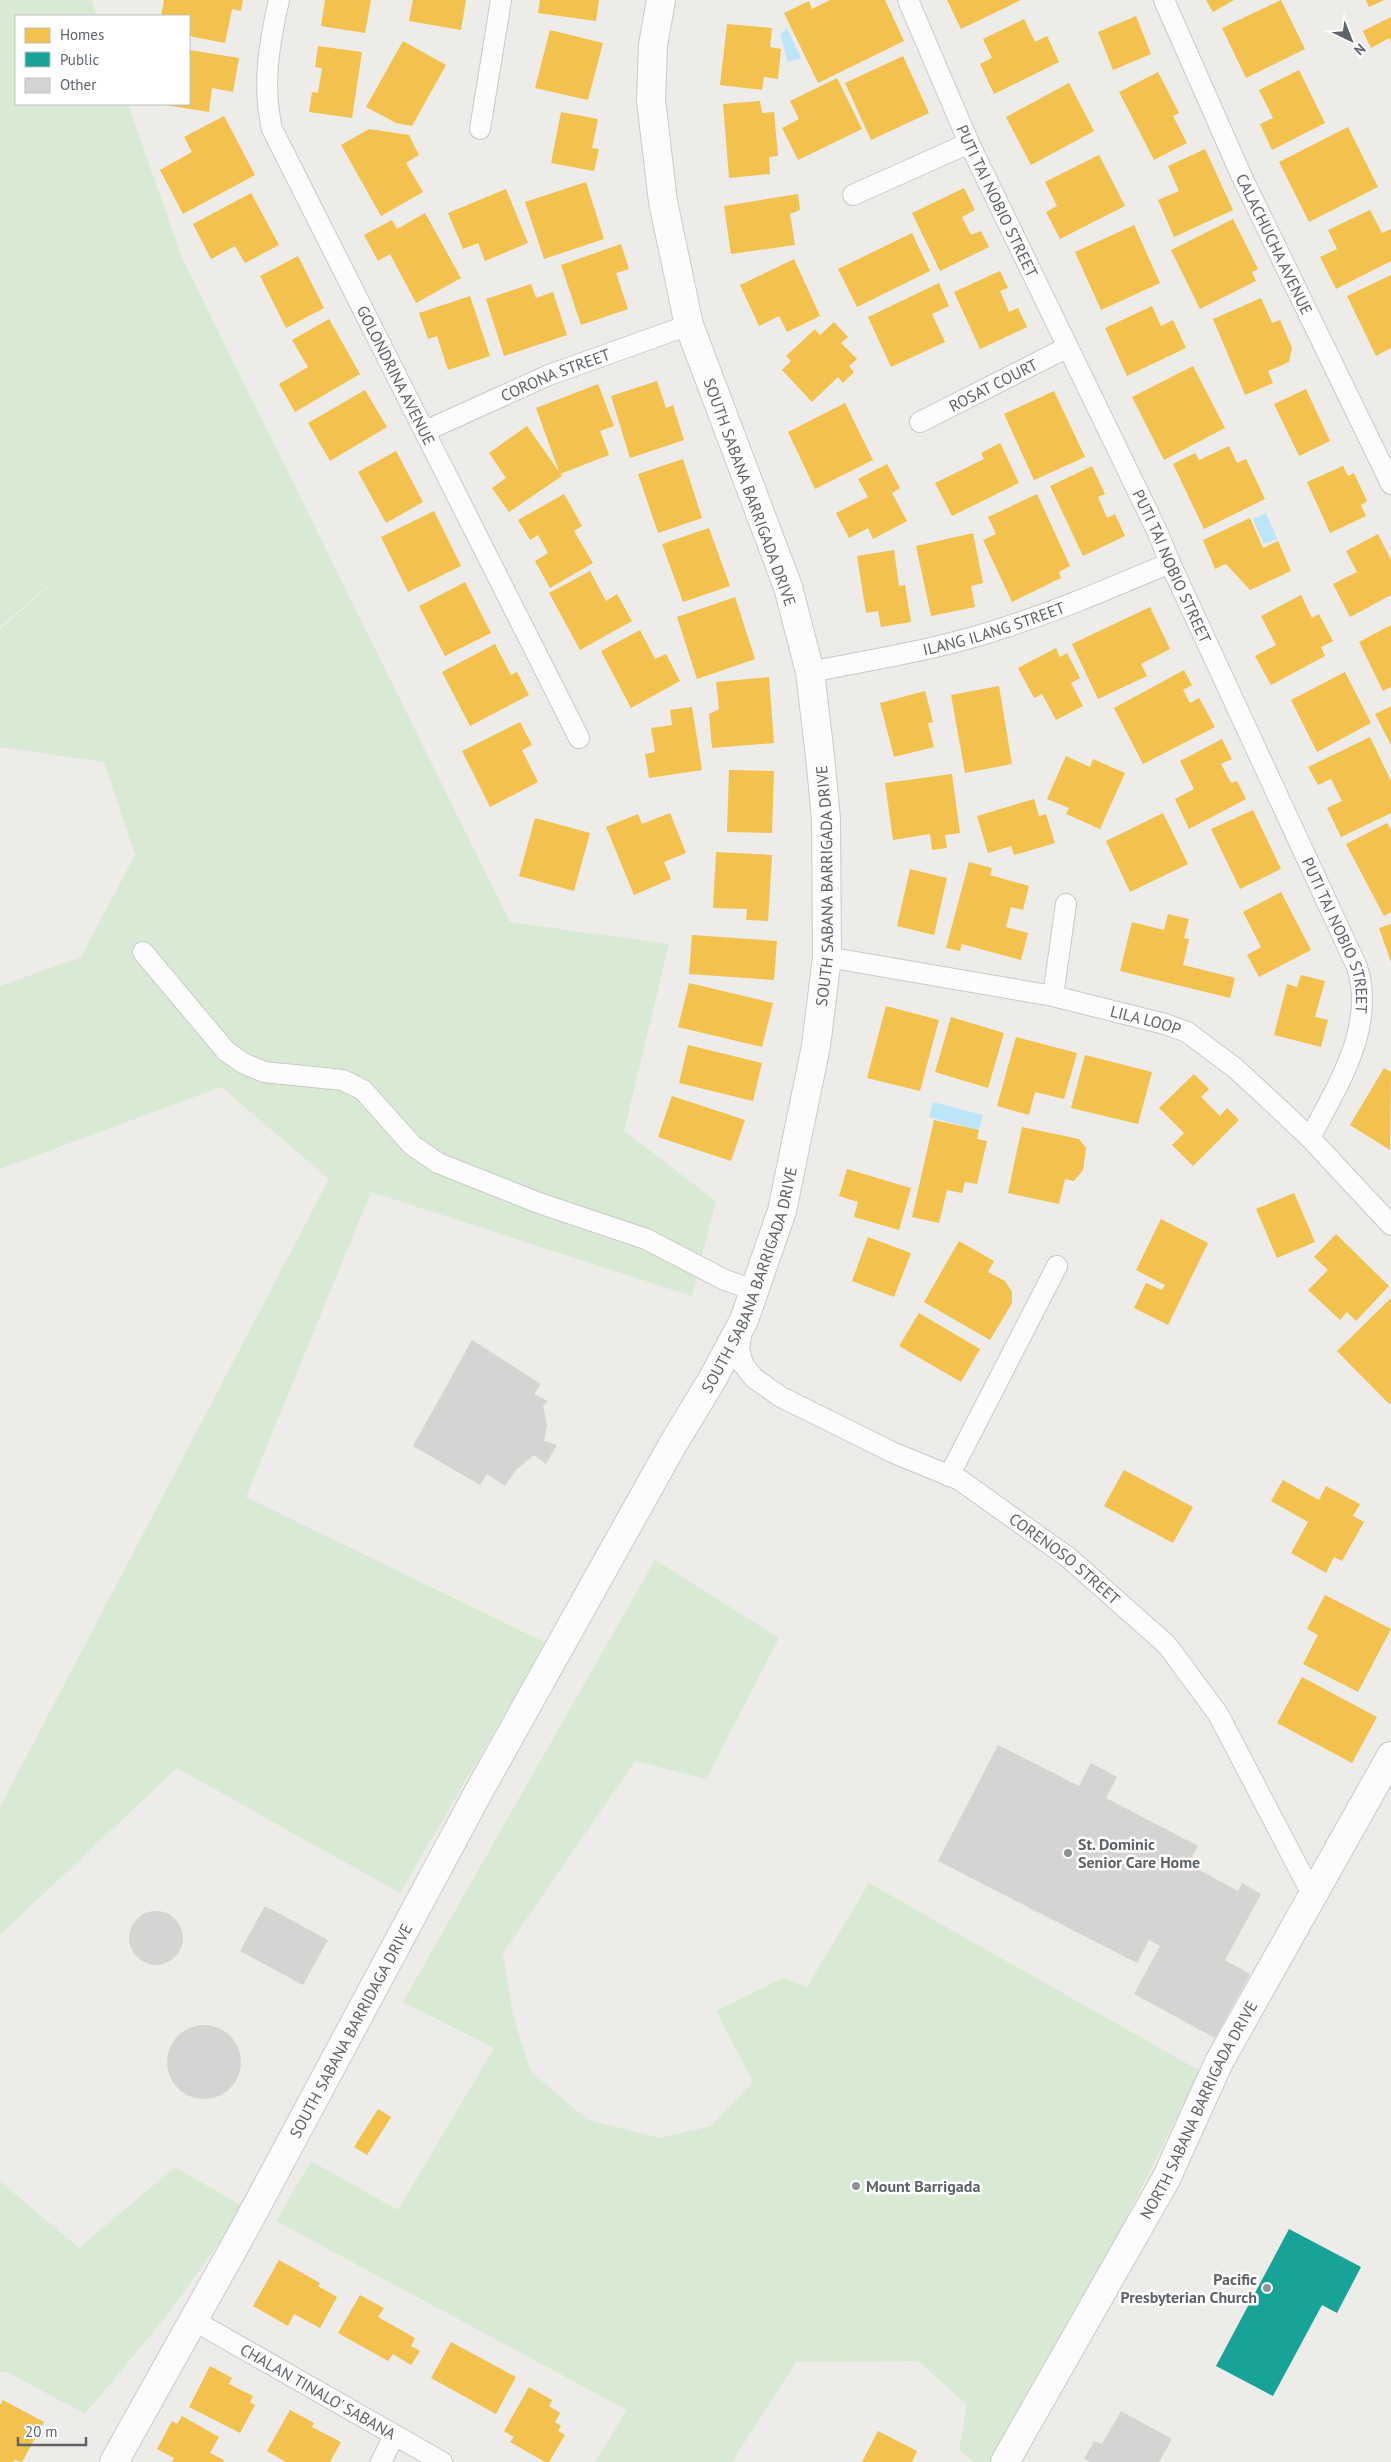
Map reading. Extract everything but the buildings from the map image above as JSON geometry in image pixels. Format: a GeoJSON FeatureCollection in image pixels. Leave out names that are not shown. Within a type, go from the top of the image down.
{"type":"FeatureCollection","features":[{"type":"Feature","properties":{"kind":"main road","name":"SOUTH SABANA BARRIGADA DRIVE"},"geometry":{"type":"LineString","coordinates":[[586,1597],[713,1378],[744,1320],[756,1291],[784,1202],[816,1046],[826,957],[826,819],[810,672],[788,588],[689,325],[663,202],[651,100],[653,46],[661,0]]}},
{"type":"Feature","properties":{"kind":"main road","name":"SOUTH SABANA BARRIDAGA DRIVE"},"geometry":{"type":"LineString","coordinates":[[114,2462],[258,2203],[478,1793],[586,1597]]}},
{"type":"Feature","properties":{"kind":"main road","name":"NORTH SABANA BARRIGADA DRIVE"},"geometry":{"type":"LineString","coordinates":[[1005,2462],[1166,2179],[1219,2062],[1391,1756]]}},
{"type":"Feature","properties":{"kind":"street","name":"GOLONDRINA AVENUE"},"geometry":{"type":"LineString","coordinates":[[279,0],[271,33],[266,86],[267,107],[272,128],[579,738]]}},
{"type":"Feature","properties":{"kind":"street"},"geometry":{"type":"LineString","coordinates":[[480,129],[501,0]]}},
{"type":"Feature","properties":{"kind":"street","name":"PUTI TAI NOBIO STREET"},"geometry":{"type":"LineString","coordinates":[[908,0],[969,143],[1158,533],[1170,563],[1360,976],[1362,1003],[1350,1058],[1310,1138]]}},
{"type":"Feature","properties":{"kind":"street","name":"CALACHUCHA AVENUE"},"geometry":{"type":"LineString","coordinates":[[1164,0],[1242,177],[1391,484]]}},
{"type":"Feature","properties":{"kind":"street"},"geometry":{"type":"LineString","coordinates":[[853,195],[969,143]]}},
{"type":"Feature","properties":{"kind":"street","name":"CORONA STREET"},"geometry":{"type":"LineString","coordinates":[[425,431],[549,375],[689,325]]}},
{"type":"Feature","properties":{"kind":"street","name":"ROSAT COURT"},"geometry":{"type":"LineString","coordinates":[[920,422],[1068,347]]}},
{"type":"Feature","properties":{"kind":"street","name":"ILANG ILANG STREET"},"geometry":{"type":"LineString","coordinates":[[810,672],[947,644],[1002,629],[1078,602],[1170,563]]}},
{"type":"Feature","properties":{"kind":"street"},"geometry":{"type":"LineString","coordinates":[[1053,996],[1066,904]]}},
{"type":"Feature","properties":{"kind":"street"},"geometry":{"type":"LineString","coordinates":[[143,952],[226,1051],[243,1063],[264,1072],[342,1080],[362,1090],[412,1145],[438,1163],[539,1203],[646,1239],[725,1280],[756,1291]]}},
{"type":"Feature","properties":{"kind":"street","name":"LILA LOOP"},"geometry":{"type":"LineString","coordinates":[[826,957],[1053,996],[1164,1024],[1188,1032],[1235,1068],[1310,1138],[1391,1225]]}},
{"type":"Feature","properties":{"kind":"street"},"geometry":{"type":"LineString","coordinates":[[949,1476],[1057,1266]]}},
{"type":"Feature","properties":{"kind":"street","name":"CORENOSO STREET"},"geometry":{"type":"LineString","coordinates":[[744,1320],[739,1349],[743,1364],[754,1378],[782,1397],[894,1453],[960,1480],[1069,1558],[1168,1645],[1218,1714],[1312,1894]]}},
{"type":"Feature","properties":{"kind":"street","name":"CHALAN TINALO' SABANA"},"geometry":{"type":"LineString","coordinates":[[193,2320],[442,2462]]}},
{"type":"Feature","properties":{"kind":"street"},"geometry":{"type":"LineString","coordinates":[[380,2462],[394,2436]]}},
{"type":"Feature","properties":{"kind":"green space"},"geometry":{"type":"Polygon","coordinates":[[[0,0],[92,0],[97,15],[15,15],[15,105],[128,105],[182,258],[510,922],[669,944],[624,1131],[716,1201],[692,1296],[371,1192],[246,1497],[546,1643],[400,1893],[177,1768],[0,1935],[0,1807],[329,1179],[221,1087],[0,1169],[0,986],[81,957],[135,855],[104,762],[0,747],[0,629],[127,518],[0,627],[0,0]]]}},
{"type":"Feature","properties":{"kind":"green space"},"geometry":{"type":"Polygon","coordinates":[[[655,1560],[779,1638],[706,1779],[635,1761],[503,1953],[513,2015],[531,2072],[588,2120],[660,2138],[711,2126],[753,2082],[716,2011],[783,1978],[807,1987],[869,1883],[1200,2071],[1004,2462],[974,2462],[959,2450],[967,2405],[918,2361],[796,2362],[732,2462],[595,2462],[627,2410],[276,2221],[311,2161],[398,2210],[494,2048],[403,2002],[655,1560]]]}},
{"type":"Feature","properties":{"kind":"green space"},"geometry":{"type":"Polygon","coordinates":[[[175,2167],[244,2207],[169,2313],[85,2414],[7,2372],[0,2372],[0,2181],[79,2248],[175,2167]]]}},
{"type":"Feature","properties":{"kind":"water"},"geometry":{"type":"Polygon","coordinates":[[[787,28],[801,58],[788,62],[780,34],[787,28]]]}},
{"type":"Feature","properties":{"kind":"water"},"geometry":{"type":"Polygon","coordinates":[[[1266,513],[1277,539],[1264,544],[1253,519],[1266,513]]]}},
{"type":"Feature","properties":{"kind":"water"},"geometry":{"type":"Polygon","coordinates":[[[933,1102],[983,1115],[979,1130],[929,1117],[933,1102]]]}},
{"type":"Feature","properties":{"kind":"place","name":"St. Dominic Senior Care Home"},"geometry":{"type":"Point","coordinates":[1068,1853]}},
{"type":"Feature","properties":{"kind":"place","name":"Mount Barrigada"},"geometry":{"type":"Point","coordinates":[856,2186]}},
{"type":"Feature","properties":{"kind":"place","name":"Pacific Presbyterian Church"},"geometry":{"type":"Point","coordinates":[1267,2288]}}]}
